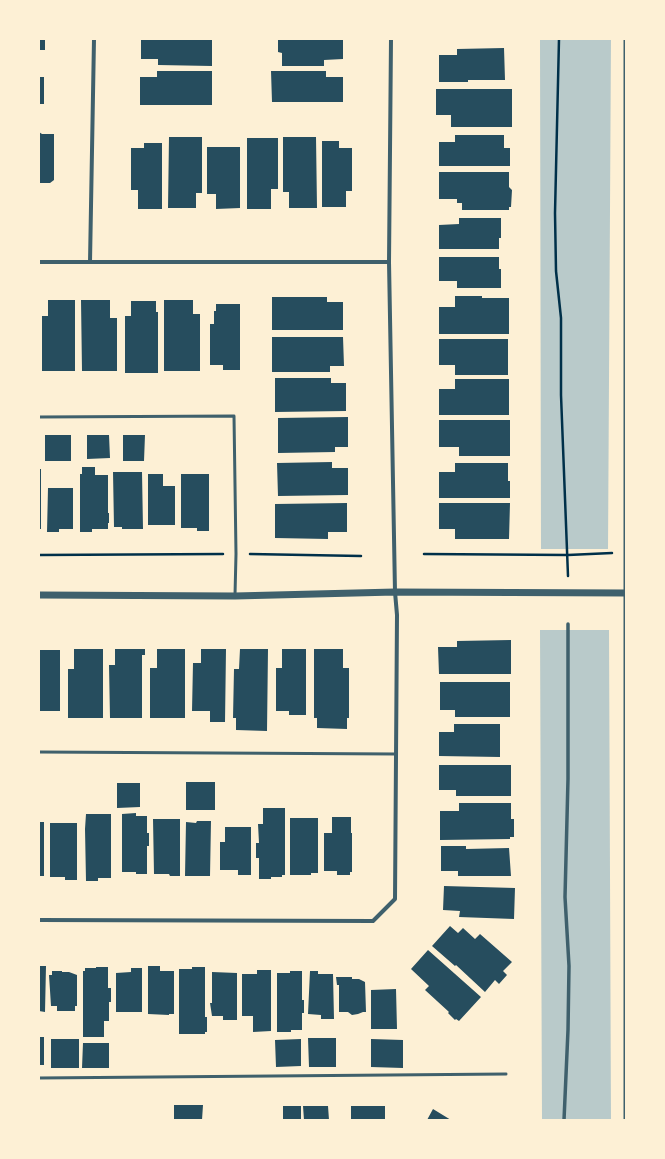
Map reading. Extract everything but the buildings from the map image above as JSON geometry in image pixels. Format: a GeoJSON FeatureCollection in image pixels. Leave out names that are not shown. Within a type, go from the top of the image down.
{"type":"FeatureCollection","features":[{"type":"Feature","properties":{"kind":"street"},"geometry":{"type":"LineString","coordinates":[[90,262],[94,39]]}},
{"type":"Feature","properties":{"kind":"street"},"geometry":{"type":"LineString","coordinates":[[39,920],[373,921],[395,899],[397,615],[395,592],[389,262],[391,39]]}},
{"type":"Feature","properties":{"kind":"street"},"geometry":{"type":"LineString","coordinates":[[39,262],[389,262]]}},
{"type":"Feature","properties":{"kind":"street"},"geometry":{"type":"LineString","coordinates":[[39,595],[235,596],[395,592],[625,593]]}},
{"type":"Feature","properties":{"kind":"street"},"geometry":{"type":"LineString","coordinates":[[564,1120],[569,966],[565,897],[568,779],[568,624]]}},
{"type":"Feature","properties":{"kind":"lane"},"geometry":{"type":"LineString","coordinates":[[625,39],[625,1120]]}},
{"type":"Feature","properties":{"kind":"lane"},"geometry":{"type":"LineString","coordinates":[[39,417],[234,416],[236,554],[235,596]]}},
{"type":"Feature","properties":{"kind":"lane"},"geometry":{"type":"LineString","coordinates":[[39,752],[396,754]]}},
{"type":"Feature","properties":{"kind":"lane"},"geometry":{"type":"LineString","coordinates":[[39,1078],[506,1074]]}},
{"type":"Feature","properties":{"kind":"path"},"geometry":{"type":"LineString","coordinates":[[559,39],[554,213],[556,271],[561,318],[561,395],[568,555]]}},
{"type":"Feature","properties":{"kind":"path"},"geometry":{"type":"LineString","coordinates":[[424,554],[568,555],[625,553]]}},
{"type":"Feature","properties":{"kind":"path"},"geometry":{"type":"LineString","coordinates":[[39,555],[236,554],[361,556]]}},
{"type":"Feature","properties":{"kind":"shaded area"},"geometry":{"type":"Polygon","coordinates":[[[540,39],[611,39],[608,549],[541,549],[540,39]]]}},
{"type":"Feature","properties":{"kind":"shaded area"},"geometry":{"type":"Polygon","coordinates":[[[540,630],[609,630],[611,1120],[542,1120],[540,630]]]}}]}
